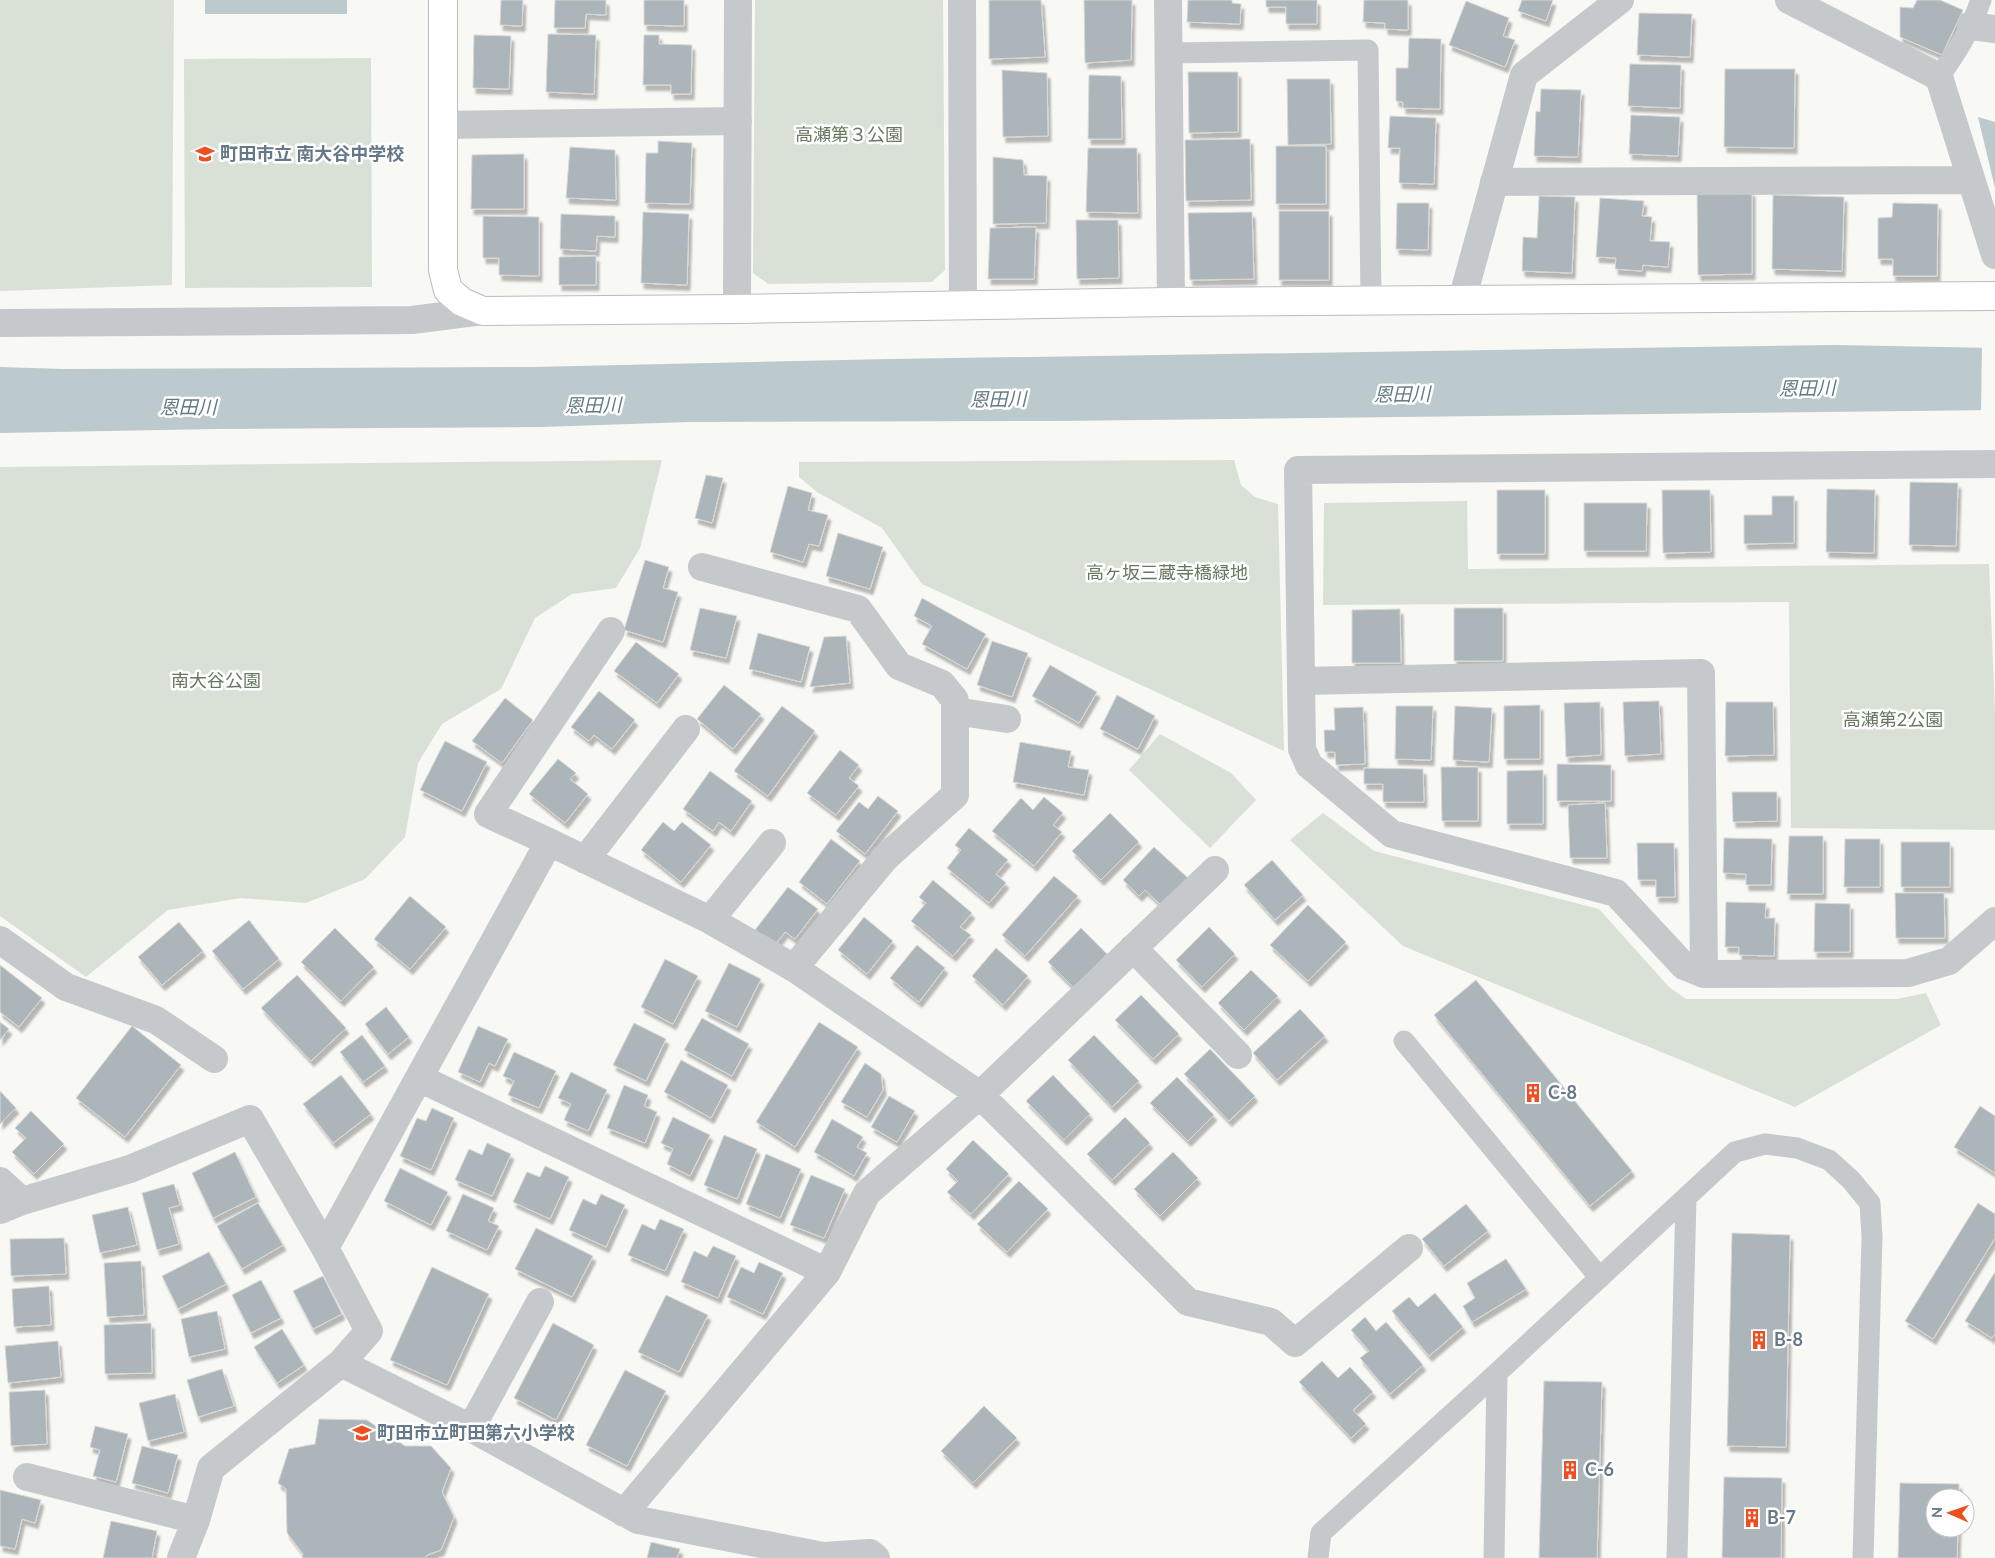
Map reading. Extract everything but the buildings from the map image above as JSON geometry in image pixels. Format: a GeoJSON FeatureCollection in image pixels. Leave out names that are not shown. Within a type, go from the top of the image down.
{"type":"FeatureCollection","features":[{"type":"Feature","properties":{"kind":"street"},"geometry":{"type":"LineString","coordinates":[[443,0],[443,270],[448,290],[462,302],[484,311]]}},
{"type":"Feature","properties":{"kind":"street"},"geometry":{"type":"LineString","coordinates":[[737,309],[738,0]]}},
{"type":"Feature","properties":{"kind":"street"},"geometry":{"type":"LineString","coordinates":[[962,0],[963,305]]}},
{"type":"Feature","properties":{"kind":"street"},"geometry":{"type":"LineString","coordinates":[[1168,0],[1171,302]]}},
{"type":"Feature","properties":{"kind":"street"},"geometry":{"type":"LineString","coordinates":[[1462,300],[1524,76],[1620,0]]}},
{"type":"Feature","properties":{"kind":"street"},"geometry":{"type":"LineString","coordinates":[[1789,0],[1939,77],[1995,255]]}},
{"type":"Feature","properties":{"kind":"street"},"geometry":{"type":"LineString","coordinates":[[443,125],[738,120]]}},
{"type":"Feature","properties":{"kind":"street"},"geometry":{"type":"LineString","coordinates":[[1494,182],[1971,180]]}},
{"type":"Feature","properties":{"kind":"street"},"geometry":{"type":"LineString","coordinates":[[0,323],[412,320],[484,311],[1370,300],[1995,296]]}},
{"type":"Feature","properties":{"kind":"street"},"geometry":{"type":"LineString","coordinates":[[1995,464],[1298,470],[1302,749],[1309,765],[1392,834],[1616,893],[1684,966],[1704,974],[1908,972],[1950,961],[1995,920]]}},
{"type":"Feature","properties":{"kind":"street"},"geometry":{"type":"LineString","coordinates":[[702,567],[858,609],[899,666],[942,684],[955,700],[955,795],[885,858],[794,968]]}},
{"type":"Feature","properties":{"kind":"street"},"geometry":{"type":"LineString","coordinates":[[612,631],[488,814],[710,920],[794,968],[980,1095],[1188,1302],[1271,1322],[1295,1343],[1409,1248]]}},
{"type":"Feature","properties":{"kind":"street"},"geometry":{"type":"LineString","coordinates":[[1301,681],[1701,673],[1704,974]]}},
{"type":"Feature","properties":{"kind":"street"},"geometry":{"type":"LineString","coordinates":[[955,711],[1007,719]]}},
{"type":"Feature","properties":{"kind":"street"},"geometry":{"type":"LineString","coordinates":[[585,860],[686,729]]}},
{"type":"Feature","properties":{"kind":"street"},"geometry":{"type":"LineString","coordinates":[[325,1248],[549,842]]}},
{"type":"Feature","properties":{"kind":"street"},"geometry":{"type":"LineString","coordinates":[[710,920],[772,843]]}},
{"type":"Feature","properties":{"kind":"street"},"geometry":{"type":"LineString","coordinates":[[624,1513],[827,1272],[867,1193],[980,1095],[1215,870]]}},
{"type":"Feature","properties":{"kind":"street"},"geometry":{"type":"LineString","coordinates":[[0,940],[66,988],[156,1020],[214,1059]]}},
{"type":"Feature","properties":{"kind":"street"},"geometry":{"type":"LineString","coordinates":[[1133,948],[1238,1055]]}},
{"type":"Feature","properties":{"kind":"street"},"geometry":{"type":"LineString","coordinates":[[419,1078],[827,1272]]}},
{"type":"Feature","properties":{"kind":"street"},"geometry":{"type":"LineString","coordinates":[[0,1181],[11,1206],[130,1169],[250,1119],[325,1248],[368,1330],[341,1363],[211,1468],[196,1520],[182,1558]]}},
{"type":"Feature","properties":{"kind":"street"},"geometry":{"type":"LineString","coordinates":[[471,1428],[540,1302]]}},
{"type":"Feature","properties":{"kind":"street"},"geometry":{"type":"LineString","coordinates":[[341,1363],[471,1428],[638,1520],[823,1556],[870,1553],[876,1558]]}},
{"type":"Feature","properties":{"kind":"street"},"geometry":{"type":"LineString","coordinates":[[27,1477],[196,1520]]}},
{"type":"Feature","properties":{"kind":"lane"},"geometry":{"type":"LineString","coordinates":[[1939,77],[1961,46],[1983,28],[1981,0]]}},
{"type":"Feature","properties":{"kind":"lane"},"geometry":{"type":"LineString","coordinates":[[1168,53],[1368,50],[1370,300]]}},
{"type":"Feature","properties":{"kind":"lane"},"geometry":{"type":"LineString","coordinates":[[1404,1041],[1600,1278]]}},
{"type":"Feature","properties":{"kind":"lane"},"geometry":{"type":"LineString","coordinates":[[1318,1558],[1320,1533],[1497,1373],[1735,1152],[1765,1144],[1798,1148],[1828,1160],[1851,1180],[1870,1203],[1872,1237],[1863,1558]]}},
{"type":"Feature","properties":{"kind":"lane"},"geometry":{"type":"LineString","coordinates":[[1677,1558],[1686,1198]]}},
{"type":"Feature","properties":{"kind":"lane"},"geometry":{"type":"LineString","coordinates":[[1494,1558],[1497,1373]]}},
{"type":"Feature","properties":{"kind":"green space"},"geometry":{"type":"Polygon","coordinates":[[[0,0],[174,0],[172,285],[0,291],[0,0]]]}},
{"type":"Feature","properties":{"kind":"green space","name":"高瀬第３公園"},"geometry":{"type":"Polygon","coordinates":[[[755,0],[943,0],[945,270],[932,282],[768,284],[753,273],[755,0]]]}},
{"type":"Feature","properties":{"kind":"green space"},"geometry":{"type":"Polygon","coordinates":[[[371,58],[372,287],[185,288],[184,59],[371,58]]]}},
{"type":"Feature","properties":{"kind":"green space","name":"南大谷公園"},"geometry":{"type":"Polygon","coordinates":[[[662,460],[640,548],[616,588],[572,594],[535,618],[501,689],[442,724],[418,763],[405,837],[365,879],[306,903],[241,898],[168,910],[86,977],[0,916],[0,467],[662,460]]]}},
{"type":"Feature","properties":{"kind":"green space","name":"高ヶ坂三蔵寺橋緑地"},"geometry":{"type":"Polygon","coordinates":[[[1234,460],[1241,485],[1255,497],[1278,504],[1284,751],[922,584],[882,528],[817,492],[799,477],[799,462],[1234,460]]]}},
{"type":"Feature","properties":{"kind":"green space","name":"高瀬第2公園"},"geometry":{"type":"Polygon","coordinates":[[[1467,501],[1468,569],[1989,564],[1995,713],[1995,830],[1791,828],[1789,602],[1323,605],[1324,503],[1467,501]]]}},
{"type":"Feature","properties":{"kind":"green space"},"geometry":{"type":"Polygon","coordinates":[[[1160,734],[1231,773],[1256,800],[1210,848],[1129,770],[1160,734]]]}},
{"type":"Feature","properties":{"kind":"green space"},"geometry":{"type":"Polygon","coordinates":[[[1323,813],[1374,851],[1599,909],[1669,987],[1686,999],[1897,999],[1926,993],[1941,1025],[1795,1107],[1403,946],[1290,840],[1323,813]]]}},
{"type":"Feature","properties":{"kind":"water"},"geometry":{"type":"Polygon","coordinates":[[[205,0],[347,0],[347,14],[205,14],[205,0]]]}},
{"type":"Feature","properties":{"kind":"water"},"geometry":{"type":"Polygon","coordinates":[[[1978,117],[1995,122],[1995,188],[1978,117]]]}},
{"type":"Feature","properties":{"kind":"water","name":"恩田川"},"geometry":{"type":"Polygon","coordinates":[[[1836,345],[1995,348],[1995,410],[1058,421],[689,422],[541,427],[216,429],[0,433],[0,367],[63,369],[533,367],[890,359],[1836,345]]]}},
{"type":"Feature","properties":{"kind":"pier"},"geometry":{"type":"Polygon","coordinates":[[[1982,345],[1995,345],[1995,412],[1981,413],[1982,345]]]}},
{"type":"Feature","properties":{"kind":"place","name":"町田市立 南大谷中学校"},"geometry":{"type":"Point","coordinates":[205,154]}},
{"type":"Feature","properties":{"kind":"place","name":"C-8"},"geometry":{"type":"Point","coordinates":[1533,1093]}},
{"type":"Feature","properties":{"kind":"place","name":"B-8"},"geometry":{"type":"Point","coordinates":[1759,1340]}},
{"type":"Feature","properties":{"kind":"place","name":"町田市立町田第六小学校"},"geometry":{"type":"Point","coordinates":[362,1433]}},
{"type":"Feature","properties":{"kind":"place","name":"C-6"},"geometry":{"type":"Point","coordinates":[1570,1470]}},
{"type":"Feature","properties":{"kind":"place","name":"B-7"},"geometry":{"type":"Point","coordinates":[1752,1518]}}]}
